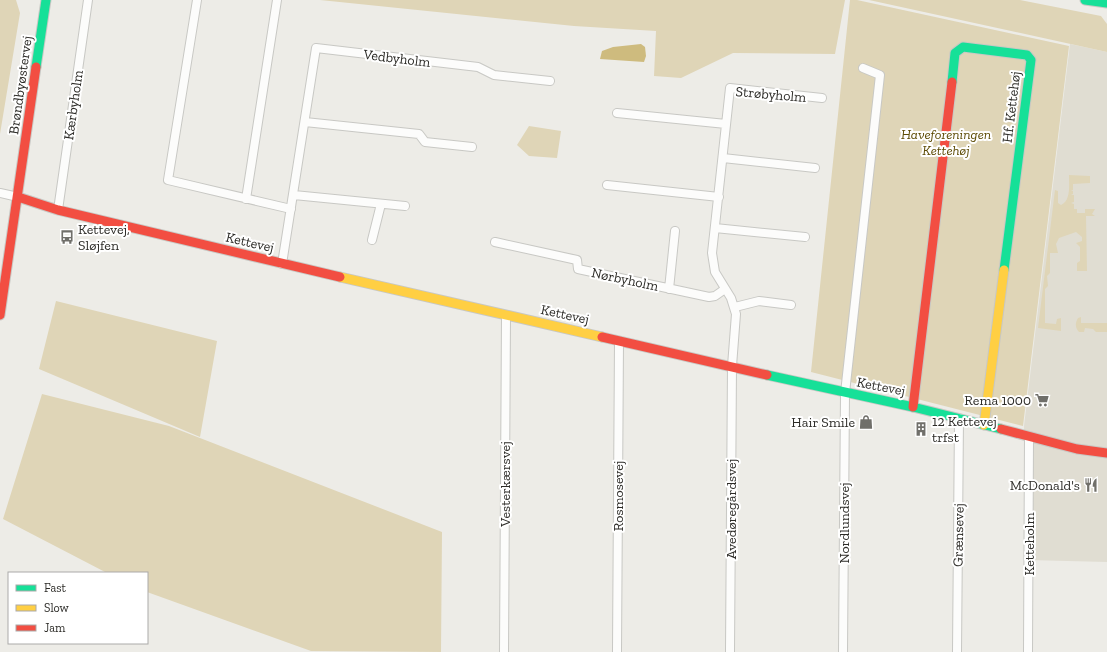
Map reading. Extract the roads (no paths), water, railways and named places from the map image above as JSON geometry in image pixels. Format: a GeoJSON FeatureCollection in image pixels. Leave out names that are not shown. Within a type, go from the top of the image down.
{"type":"FeatureCollection","features":[{"type":"Feature","properties":{"kind":"main road","name":"Brøndbyøstervej"},"geometry":{"type":"LineString","coordinates":[[0,315],[46,0]]}},
{"type":"Feature","properties":{"kind":"main road"},"geometry":{"type":"LineString","coordinates":[[1085,0],[1107,3]]}},
{"type":"Feature","properties":{"kind":"main road","name":"Hf. Kettehøj"},"geometry":{"type":"LineString","coordinates":[[913,407],[955,53],[963,48],[1027,56],[1031,60],[984,425]]}},
{"type":"Feature","properties":{"kind":"main road","name":"Kettevej"},"geometry":{"type":"LineString","coordinates":[[18,198],[58,210],[282,264],[506,316],[620,340],[845,393],[913,407],[1077,448],[1107,453]]}},
{"type":"Feature","properties":{"kind":"street","name":"Kærbyholm"},"geometry":{"type":"LineString","coordinates":[[58,210],[88,0]]}},
{"type":"Feature","properties":{"kind":"street"},"geometry":{"type":"LineString","coordinates":[[197,0],[168,180],[291,209]]}},
{"type":"Feature","properties":{"kind":"street"},"geometry":{"type":"LineString","coordinates":[[246,199],[277,0]]}},
{"type":"Feature","properties":{"kind":"street","name":"Vedbyholm"},"geometry":{"type":"LineString","coordinates":[[282,264],[316,48],[478,67],[494,76],[550,81]]}},
{"type":"Feature","properties":{"kind":"street"},"geometry":{"type":"LineString","coordinates":[[845,393],[880,75],[863,68]]}},
{"type":"Feature","properties":{"kind":"street","name":"Strøbyholm"},"geometry":{"type":"LineString","coordinates":[[732,366],[736,321],[734,307],[714,272],[712,262],[730,88],[822,98]]}},
{"type":"Feature","properties":{"kind":"street"},"geometry":{"type":"LineString","coordinates":[[617,113],[726,124]]}},
{"type":"Feature","properties":{"kind":"street"},"geometry":{"type":"LineString","coordinates":[[305,122],[419,134],[425,142],[472,146]]}},
{"type":"Feature","properties":{"kind":"street"},"geometry":{"type":"LineString","coordinates":[[723,158],[815,168]]}},
{"type":"Feature","properties":{"kind":"street"},"geometry":{"type":"LineString","coordinates":[[606,185],[719,197]]}},
{"type":"Feature","properties":{"kind":"street"},"geometry":{"type":"LineString","coordinates":[[0,193],[18,198]]}},
{"type":"Feature","properties":{"kind":"street"},"geometry":{"type":"LineString","coordinates":[[294,195],[405,206]]}},
{"type":"Feature","properties":{"kind":"street"},"geometry":{"type":"LineString","coordinates":[[372,240],[381,204]]}},
{"type":"Feature","properties":{"kind":"street"},"geometry":{"type":"LineString","coordinates":[[715,228],[805,237]]}},
{"type":"Feature","properties":{"kind":"street","name":"Nørbyholm"},"geometry":{"type":"LineString","coordinates":[[669,289],[675,231]]}},
{"type":"Feature","properties":{"kind":"street","name":"Nørbyholm"},"geometry":{"type":"LineString","coordinates":[[495,242],[577,260],[578,268],[669,289],[709,297],[715,296],[725,289]]}},
{"type":"Feature","properties":{"kind":"street"},"geometry":{"type":"LineString","coordinates":[[734,307],[759,301],[791,305]]}},
{"type":"Feature","properties":{"kind":"street","name":"Vesterkærsvej"},"geometry":{"type":"LineString","coordinates":[[504,652],[506,316]]}},
{"type":"Feature","properties":{"kind":"street","name":"Rosmosevej"},"geometry":{"type":"LineString","coordinates":[[617,652],[620,340]]}},
{"type":"Feature","properties":{"kind":"street","name":"Avedøregårdsvej"},"geometry":{"type":"LineString","coordinates":[[730,652],[732,366]]}},
{"type":"Feature","properties":{"kind":"street","name":"Nordlundsvej"},"geometry":{"type":"LineString","coordinates":[[843,652],[845,393]]}},
{"type":"Feature","properties":{"kind":"street","name":"Grænsevej"},"geometry":{"type":"LineString","coordinates":[[957,652],[959,418]]}},
{"type":"Feature","properties":{"kind":"street","name":"Ketteholm"},"geometry":{"type":"LineString","coordinates":[[1028,652],[1029,437]]}},
{"type":"Feature","properties":{"kind":"place","name":"Kettevej, Sløjfen"},"geometry":{"type":"Point","coordinates":[67,237]}},
{"type":"Feature","properties":{"kind":"place","name":"Rema 1000"},"geometry":{"type":"Point","coordinates":[1042,400]}},
{"type":"Feature","properties":{"kind":"place","name":"Hair Smile"},"geometry":{"type":"Point","coordinates":[866,422]}},
{"type":"Feature","properties":{"kind":"place","name":"12 Kettevej trfst"},"geometry":{"type":"Point","coordinates":[921,429]}},
{"type":"Feature","properties":{"kind":"place","name":"McDonald's"},"geometry":{"type":"Point","coordinates":[1091,485]}},
{"type":"Feature","properties":{"kind":"park label","name":"Haveforeningen Kettehøj"},"geometry":{"type":"Point","coordinates":[946,142]}}]}
